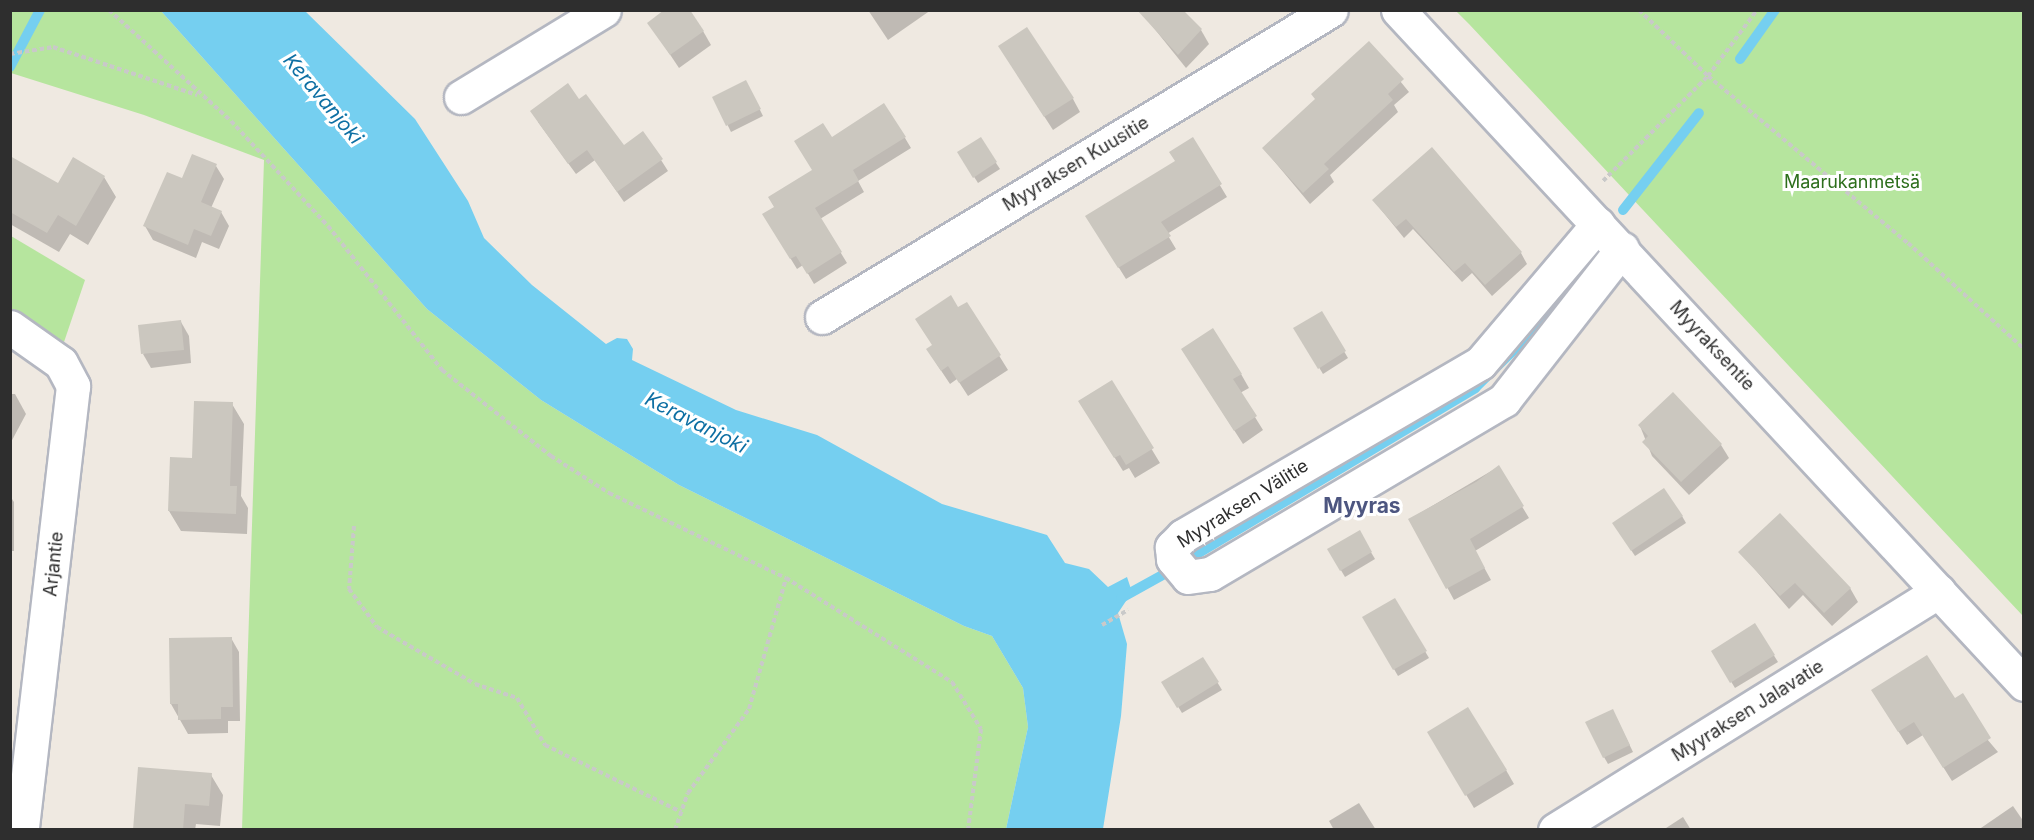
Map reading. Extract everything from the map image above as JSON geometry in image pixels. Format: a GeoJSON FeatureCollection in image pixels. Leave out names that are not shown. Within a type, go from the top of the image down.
{"type":"FeatureCollection","features":[{"type":"Feature","properties":{"kind":"street"},"geometry":{"type":"LineString","coordinates":[[461,97],[604,10]]}},
{"type":"Feature","properties":{"kind":"street","name":"Myyraksen Kuusitie"},"geometry":{"type":"LineString","coordinates":[[822,317],[1331,10]]}},
{"type":"Feature","properties":{"kind":"street","name":"Myyraksentie"},"geometry":{"type":"LineString","coordinates":[[1398,10],[2024,684]]}},
{"type":"Feature","properties":{"kind":"street","name":"Myyraksen Välitie"},"geometry":{"type":"LineString","coordinates":[[1590,215],[1480,363],[1184,536],[1172,547],[1173,560],[1188,577],[1210,573],[1504,400],[1622,249]]}},
{"type":"Feature","properties":{"kind":"street","name":"Arjantie"},"geometry":{"type":"LineString","coordinates":[[10,327],[60,363],[74,386],[22,830]]}},
{"type":"Feature","properties":{"kind":"street","name":"Myyraksen Jalavatie"},"geometry":{"type":"LineString","coordinates":[[1555,830],[1939,591]]}},
{"type":"Feature","properties":{"kind":"path"},"geometry":{"type":"LineString","coordinates":[[109,10],[231,121],[328,226],[442,370],[551,456],[609,493],[786,578],[952,682],[981,729],[968,830]]}},
{"type":"Feature","properties":{"kind":"path"},"geometry":{"type":"LineString","coordinates":[[1639,10],[1708,76],[1908,243],[2024,349]]}},
{"type":"Feature","properties":{"kind":"path"},"geometry":{"type":"LineString","coordinates":[[1590,215],[1708,76],[1756,10]]}},
{"type":"Feature","properties":{"kind":"path"},"geometry":{"type":"LineString","coordinates":[[10,54],[53,46],[201,96]]}},
{"type":"Feature","properties":{"kind":"path"},"geometry":{"type":"LineString","coordinates":[[354,526],[349,589],[377,627],[475,684],[518,698],[545,745],[681,812]]}},
{"type":"Feature","properties":{"kind":"path"},"geometry":{"type":"LineString","coordinates":[[675,830],[688,793],[749,709],[786,578]]}},
{"type":"Feature","properties":{"kind":"path"},"geometry":{"type":"LineString","coordinates":[[1102,625],[1128,610]]}},
{"type":"Feature","properties":{"kind":"green space"},"geometry":{"type":"Polygon","coordinates":[[[10,11],[161,11],[427,309],[541,400],[679,485],[964,626],[992,636],[1023,688],[1028,727],[1006,829],[242,829],[264,160],[144,115],[11,73],[10,11]]]}},
{"type":"Feature","properties":{"kind":"green space","name":"Maarukanmetsä"},"geometry":{"type":"Polygon","coordinates":[[[1456,11],[2023,11],[2023,616],[1469,24],[1456,11]]]}},
{"type":"Feature","properties":{"kind":"green space"},"geometry":{"type":"Polygon","coordinates":[[[11,236],[85,280],[64,342],[11,311],[11,236]]]}},
{"type":"Feature","properties":{"kind":"water","name":"Keravanjoki"},"geometry":{"type":"Polygon","coordinates":[[[161,11],[305,11],[415,119],[468,201],[484,238],[532,285],[606,344],[617,338],[627,339],[633,349],[632,360],[736,410],[817,435],[942,504],[1047,535],[1065,563],[1089,569],[1108,587],[1127,577],[1132,592],[1118,613],[1127,644],[1121,716],[1103,829],[1006,829],[1028,727],[1023,688],[992,636],[964,626],[679,485],[541,400],[427,309],[161,11]]]}},
{"type":"Feature","properties":{"kind":"building"},"geometry":{"type":"Polygon","coordinates":[[[664,10],[690,10],[704,31],[670,55],[647,23],[664,10]]]}},
{"type":"Feature","properties":{"kind":"building"},"geometry":{"type":"Polygon","coordinates":[[[1137,10],[1183,10],[1202,29],[1178,55],[1137,10]]]}},
{"type":"Feature","properties":{"kind":"building"},"geometry":{"type":"Polygon","coordinates":[[[1027,27],[1074,98],[1044,117],[998,46],[1027,27]]]}},
{"type":"Feature","properties":{"kind":"building"},"geometry":{"type":"Polygon","coordinates":[[[1369,41],[1404,79],[1388,94],[1393,100],[1324,164],[1329,169],[1303,193],[1262,148],[1315,99],[1311,94],[1369,41]]]}},
{"type":"Feature","properties":{"kind":"building"},"geometry":{"type":"Polygon","coordinates":[[[746,80],[761,109],[726,126],[712,97],[746,80]]]}},
{"type":"Feature","properties":{"kind":"building"},"geometry":{"type":"Polygon","coordinates":[[[568,83],[579,99],[586,94],[624,145],[643,131],[663,159],[617,192],[587,150],[568,164],[530,111],[568,83]]]}},
{"type":"Feature","properties":{"kind":"building"},"geometry":{"type":"Polygon","coordinates":[[[884,103],[906,137],[853,170],[859,181],[815,208],[842,252],[807,274],[796,256],[790,259],[762,214],[774,207],[768,197],[812,170],[794,141],[823,123],[832,137],[884,103]]]}},
{"type":"Feature","properties":{"kind":"building"},"geometry":{"type":"Polygon","coordinates":[[[981,137],[997,162],[973,178],[957,152],[981,137]]]}},
{"type":"Feature","properties":{"kind":"building"},"geometry":{"type":"Polygon","coordinates":[[[1193,137],[1222,184],[1161,222],[1171,236],[1118,268],[1085,216],[1175,161],[1169,152],[1193,137]]]}},
{"type":"Feature","properties":{"kind":"building"},"geometry":{"type":"Polygon","coordinates":[[[1432,147],[1522,252],[1485,285],[1465,263],[1454,272],[1406,219],[1396,227],[1372,200],[1432,147]]]}},
{"type":"Feature","properties":{"kind":"building"},"geometry":{"type":"Polygon","coordinates":[[[192,154],[217,164],[201,202],[222,211],[211,236],[194,229],[188,245],[143,226],[167,172],[182,178],[192,154]]]}},
{"type":"Feature","properties":{"kind":"building"},"geometry":{"type":"Polygon","coordinates":[[[10,156],[58,183],[73,157],[105,176],[76,226],[58,215],[47,233],[10,212],[10,156]]]}},
{"type":"Feature","properties":{"kind":"building"},"geometry":{"type":"Polygon","coordinates":[[[951,295],[958,307],[967,302],[1001,355],[959,383],[948,366],[941,371],[926,349],[932,345],[915,319],[951,295]]]}},
{"type":"Feature","properties":{"kind":"building"},"geometry":{"type":"Polygon","coordinates":[[[1322,311],[1346,351],[1318,369],[1293,328],[1322,311]]]}},
{"type":"Feature","properties":{"kind":"building"},"geometry":{"type":"Polygon","coordinates":[[[181,320],[184,350],[141,354],[138,325],[181,320]]]}},
{"type":"Feature","properties":{"kind":"building"},"geometry":{"type":"Polygon","coordinates":[[[1213,328],[1242,374],[1233,379],[1257,416],[1234,431],[1181,349],[1213,328]]]}},
{"type":"Feature","properties":{"kind":"building"},"geometry":{"type":"Polygon","coordinates":[[[1112,380],[1154,448],[1126,465],[1120,455],[1114,458],[1078,401],[1112,380]]]}},
{"type":"Feature","properties":{"kind":"building"},"geometry":{"type":"Polygon","coordinates":[[[1673,392],[1722,444],[1681,482],[1642,442],[1648,436],[1638,425],[1673,392]]]}},
{"type":"Feature","properties":{"kind":"building"},"geometry":{"type":"Polygon","coordinates":[[[194,401],[233,402],[230,486],[237,486],[236,514],[168,511],[170,457],[192,458],[194,401]]]}},
{"type":"Feature","properties":{"kind":"building"},"geometry":{"type":"Polygon","coordinates":[[[1499,465],[1524,506],[1470,539],[1485,568],[1446,589],[1408,519],[1476,482],[1499,465]]]}},
{"type":"Feature","properties":{"kind":"building"},"geometry":{"type":"Polygon","coordinates":[[[1664,488],[1683,516],[1631,551],[1612,523],[1664,488]]]}},
{"type":"Feature","properties":{"kind":"building"},"geometry":{"type":"Polygon","coordinates":[[[1780,513],[1851,588],[1824,613],[1795,583],[1780,596],[1738,552],[1780,513]]]}},
{"type":"Feature","properties":{"kind":"building"},"geometry":{"type":"Polygon","coordinates":[[[1360,530],[1372,552],[1340,571],[1327,549],[1360,530]]]}},
{"type":"Feature","properties":{"kind":"building"},"geometry":{"type":"Polygon","coordinates":[[[1395,598],[1427,651],[1393,670],[1362,617],[1395,598]]]}},
{"type":"Feature","properties":{"kind":"building"},"geometry":{"type":"Polygon","coordinates":[[[1755,623],[1775,655],[1730,683],[1711,651],[1755,623]]]}},
{"type":"Feature","properties":{"kind":"building"},"geometry":{"type":"Polygon","coordinates":[[[232,637],[233,707],[221,707],[221,719],[178,720],[178,704],[170,704],[169,638],[232,637]]]}},
{"type":"Feature","properties":{"kind":"building"},"geometry":{"type":"Polygon","coordinates":[[[1927,655],[1955,698],[1963,693],[1991,738],[1943,768],[1914,722],[1898,732],[1871,690],[1927,655]]]}},
{"type":"Feature","properties":{"kind":"building"},"geometry":{"type":"Polygon","coordinates":[[[1203,657],[1219,682],[1177,708],[1161,682],[1203,657]]]}},
{"type":"Feature","properties":{"kind":"building"},"geometry":{"type":"Polygon","coordinates":[[[1468,707],[1507,770],[1465,796],[1427,732],[1468,707]]]}},
{"type":"Feature","properties":{"kind":"building"},"geometry":{"type":"Polygon","coordinates":[[[1613,709],[1630,745],[1603,758],[1585,722],[1613,709]]]}},
{"type":"Feature","properties":{"kind":"building"},"geometry":{"type":"Polygon","coordinates":[[[138,767],[212,773],[209,806],[185,804],[183,830],[133,830],[138,767]]]}},
{"type":"Feature","properties":{"kind":"waterway"},"geometry":{"type":"LineString","coordinates":[[10,67],[40,10]]}},
{"type":"Feature","properties":{"kind":"waterway"},"geometry":{"type":"LineString","coordinates":[[1740,59],[1775,10]]}},
{"type":"Feature","properties":{"kind":"waterway"},"geometry":{"type":"LineString","coordinates":[[1623,210],[1699,113]]}},
{"type":"Feature","properties":{"kind":"waterway"},"geometry":{"type":"LineString","coordinates":[[1197,554],[1475,388],[1539,325],[1585,265]]}},
{"type":"Feature","properties":{"kind":"waterway"},"geometry":{"type":"LineString","coordinates":[[1121,598],[1170,571]]}},
{"type":"Feature","properties":{"kind":"district","name":"Myyras"},"geometry":{"type":"Point","coordinates":[1362,506]}}]}
